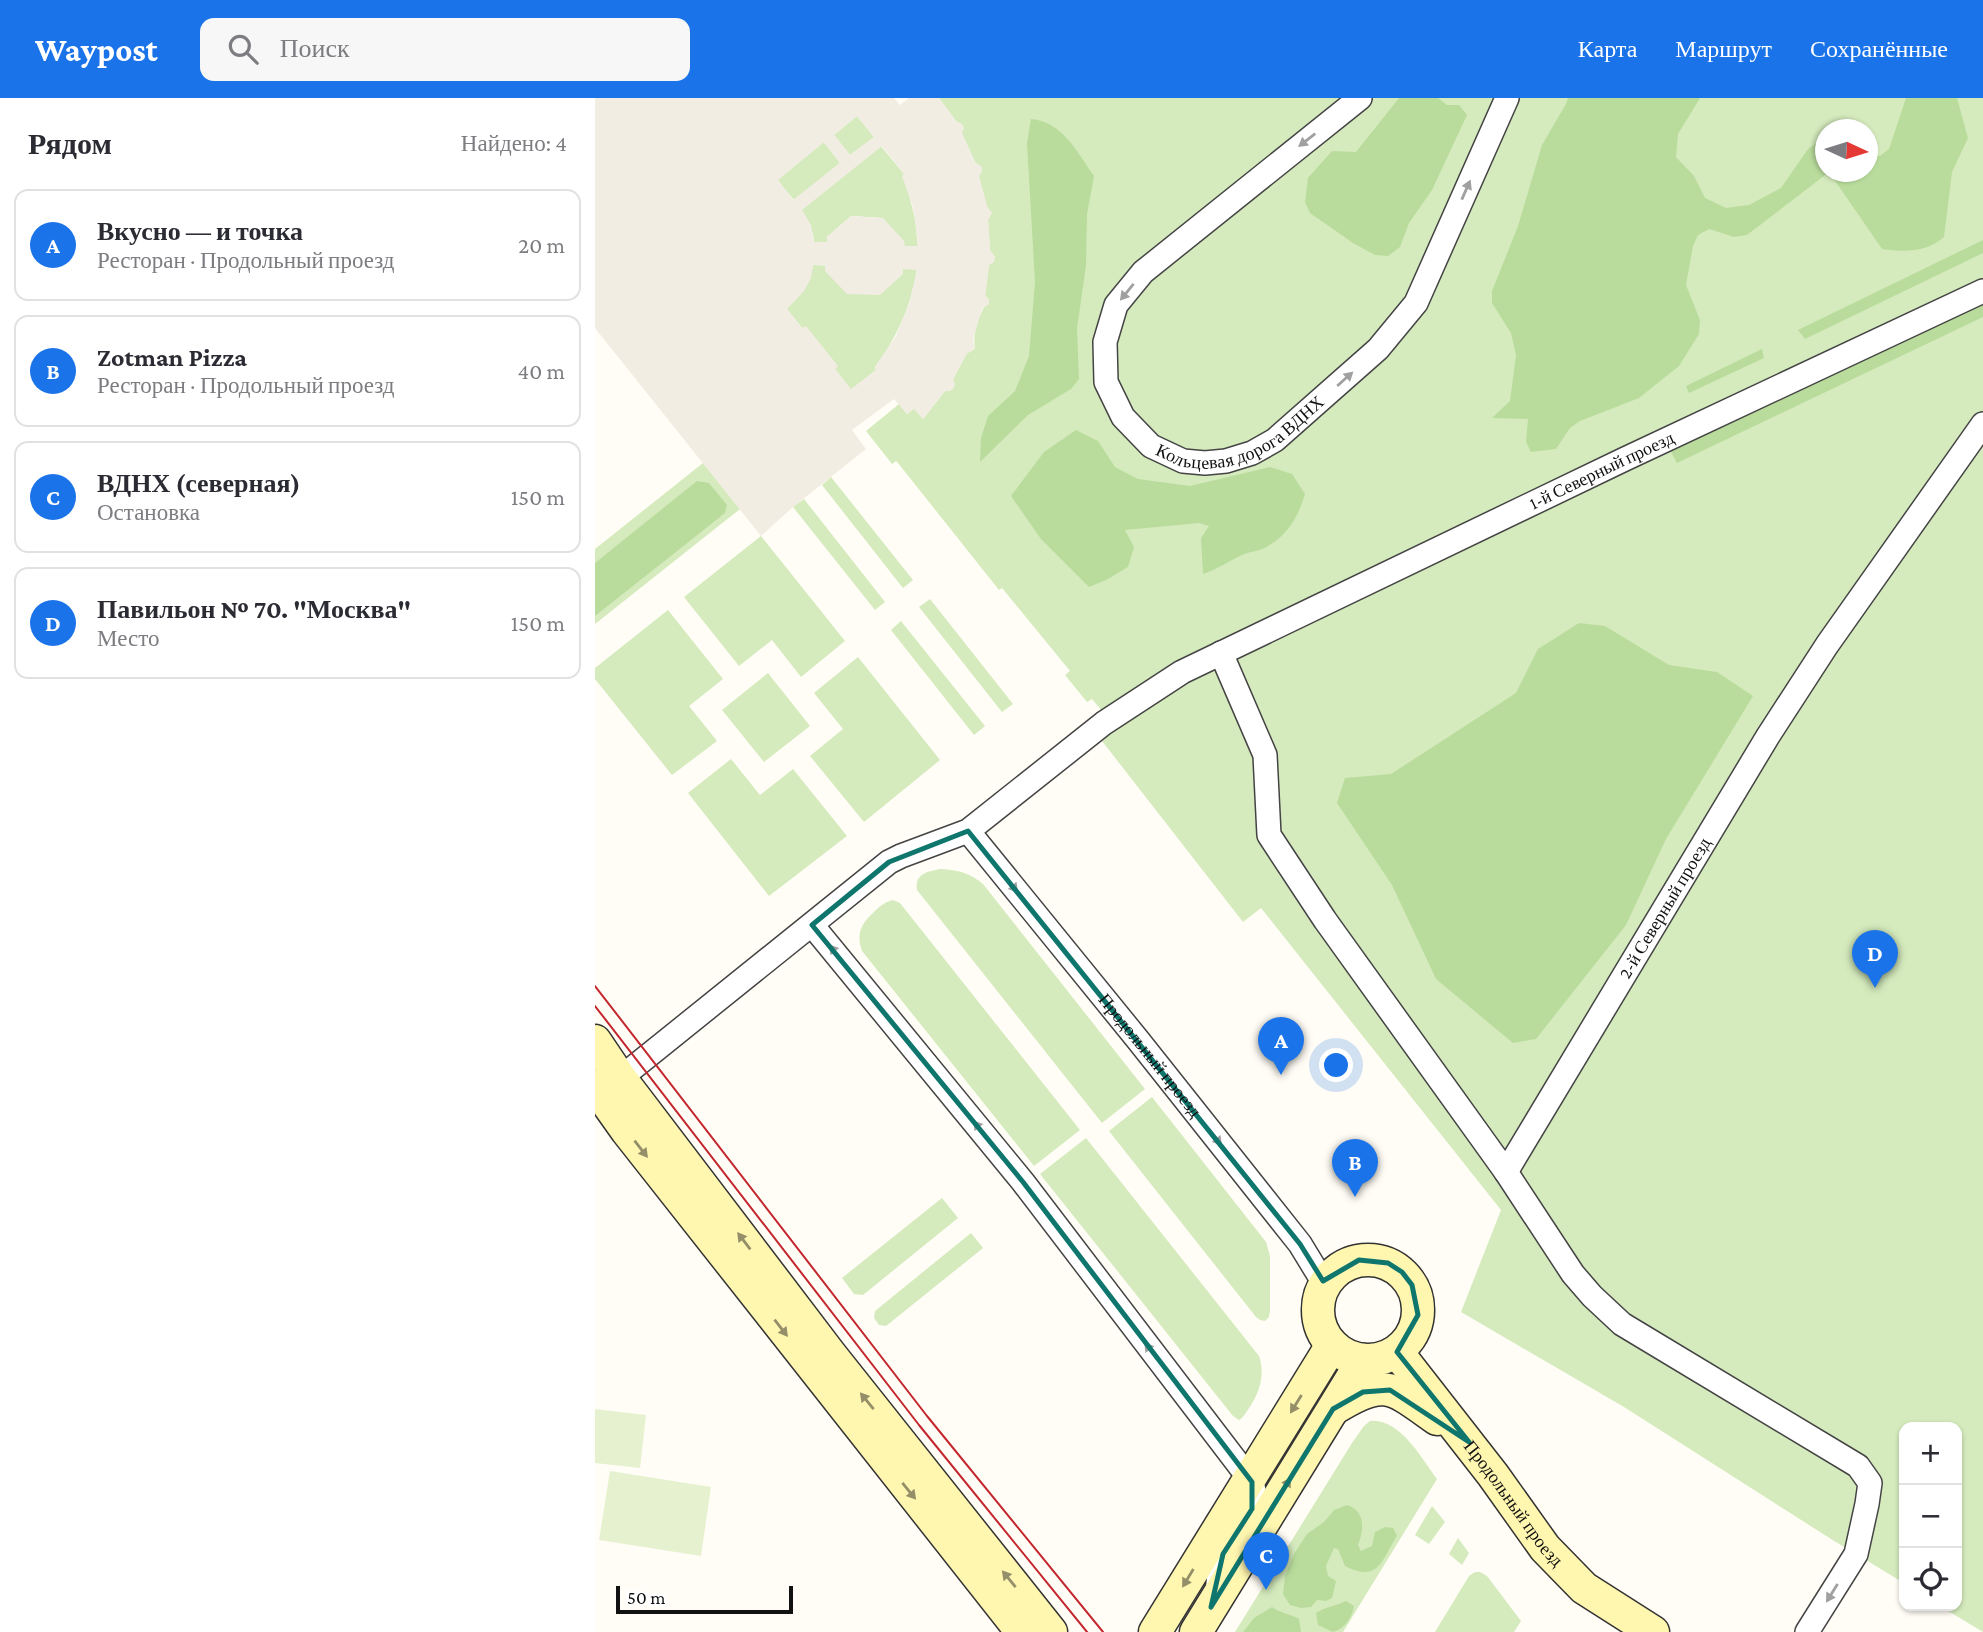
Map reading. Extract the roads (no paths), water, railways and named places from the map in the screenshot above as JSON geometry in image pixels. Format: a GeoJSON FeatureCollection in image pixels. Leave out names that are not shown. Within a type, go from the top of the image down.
{"type":"FeatureCollection","features":[{"type":"Feature","properties":{"kind":"main road"},"geometry":{"type":"LineString","coordinates":[[595,1041],[605,1086],[635,1142],[1022,1632]]}},
{"type":"Feature","properties":{"kind":"main road"},"geometry":{"type":"LineString","coordinates":[[605,1086],[830,1354],[1051,1632]]}},
{"type":"Feature","properties":{"kind":"main road"},"geometry":{"type":"LineString","coordinates":[[1373,1260],[1388,1263],[1402,1272],[1412,1285],[1418,1301],[1419,1315],[1411,1336],[1397,1352],[1386,1357],[1363,1360],[1344,1354],[1332,1345],[1320,1325],[1319,1297],[1325,1284],[1345,1265],[1373,1260]]}},
{"type":"Feature","properties":{"kind":"main road"},"geometry":{"type":"LineString","coordinates":[[1155,1632],[1332,1345]]}},
{"type":"Feature","properties":{"kind":"main road","name":"Продольный проезд"},"geometry":{"type":"LineString","coordinates":[[1397,1352],[1469,1442],[1545,1548],[1584,1588],[1653,1632]]}},
{"type":"Feature","properties":{"kind":"main road"},"geometry":{"type":"LineString","coordinates":[[1203,1620],[1363,1360]]}},
{"type":"Feature","properties":{"kind":"main road"},"geometry":{"type":"LineString","coordinates":[[1333,1409],[1363,1392],[1377,1388],[1390,1390],[1409,1399],[1469,1442]]}},
{"type":"Feature","properties":{"kind":"street","name":"Кольцевая дорога ВДНХ"},"geometry":{"type":"LineString","coordinates":[[1360,98],[1143,272],[1116,305],[1105,342],[1107,383],[1123,417],[1151,446],[1184,461],[1205,463],[1226,461],[1252,453],[1275,440],[1377,349],[1416,303],[1507,98]]}},
{"type":"Feature","properties":{"kind":"street","name":"1-й Северный проезд"},"geometry":{"type":"LineString","coordinates":[[605,1086],[889,862],[968,831],[1104,723],[1182,672],[1983,291]]}},
{"type":"Feature","properties":{"kind":"street","name":"2-й Северный проезд"},"geometry":{"type":"LineString","coordinates":[[1506,1172],[1768,736],[1827,645],[1983,424]]}},
{"type":"Feature","properties":{"kind":"street"},"geometry":{"type":"LineString","coordinates":[[1221,653],[1265,755],[1269,835],[1325,920],[1506,1172],[1573,1274],[1591,1296],[1622,1324],[1858,1466],[1870,1483],[1856,1554],[1807,1632]]}},
{"type":"Feature","properties":{"kind":"street","name":"Продольный проезд"},"geometry":{"type":"LineString","coordinates":[[968,831],[1300,1244],[1325,1284]]}},
{"type":"Feature","properties":{"kind":"street"},"geometry":{"type":"LineString","coordinates":[[812,925],[1023,1182],[1250,1479],[1255,1491],[1253,1504],[1223,1554],[1217,1589],[1203,1620]]}},
{"type":"Feature","properties":{"kind":"tram line"},"geometry":{"type":"LineString","coordinates":[[595,986],[927,1416],[1103,1632]]}},
{"type":"Feature","properties":{"kind":"tram line"},"geometry":{"type":"LineString","coordinates":[[595,1006],[919,1425],[1087,1632]]}},
{"type":"Feature","properties":{"kind":"place","name":"Павильон № 70. \"Москва\""},"geometry":{"type":"Point","coordinates":[1875,988]}},
{"type":"Feature","properties":{"kind":"place","name":"Вкусно — и точка"},"geometry":{"type":"Point","coordinates":[1281,1075]}},
{"type":"Feature","properties":{"kind":"place","name":"Zotman Pizza"},"geometry":{"type":"Point","coordinates":[1355,1197]}},
{"type":"Feature","properties":{"kind":"place","name":"ВДНХ (северная)"},"geometry":{"type":"Point","coordinates":[1266,1590]}}]}
